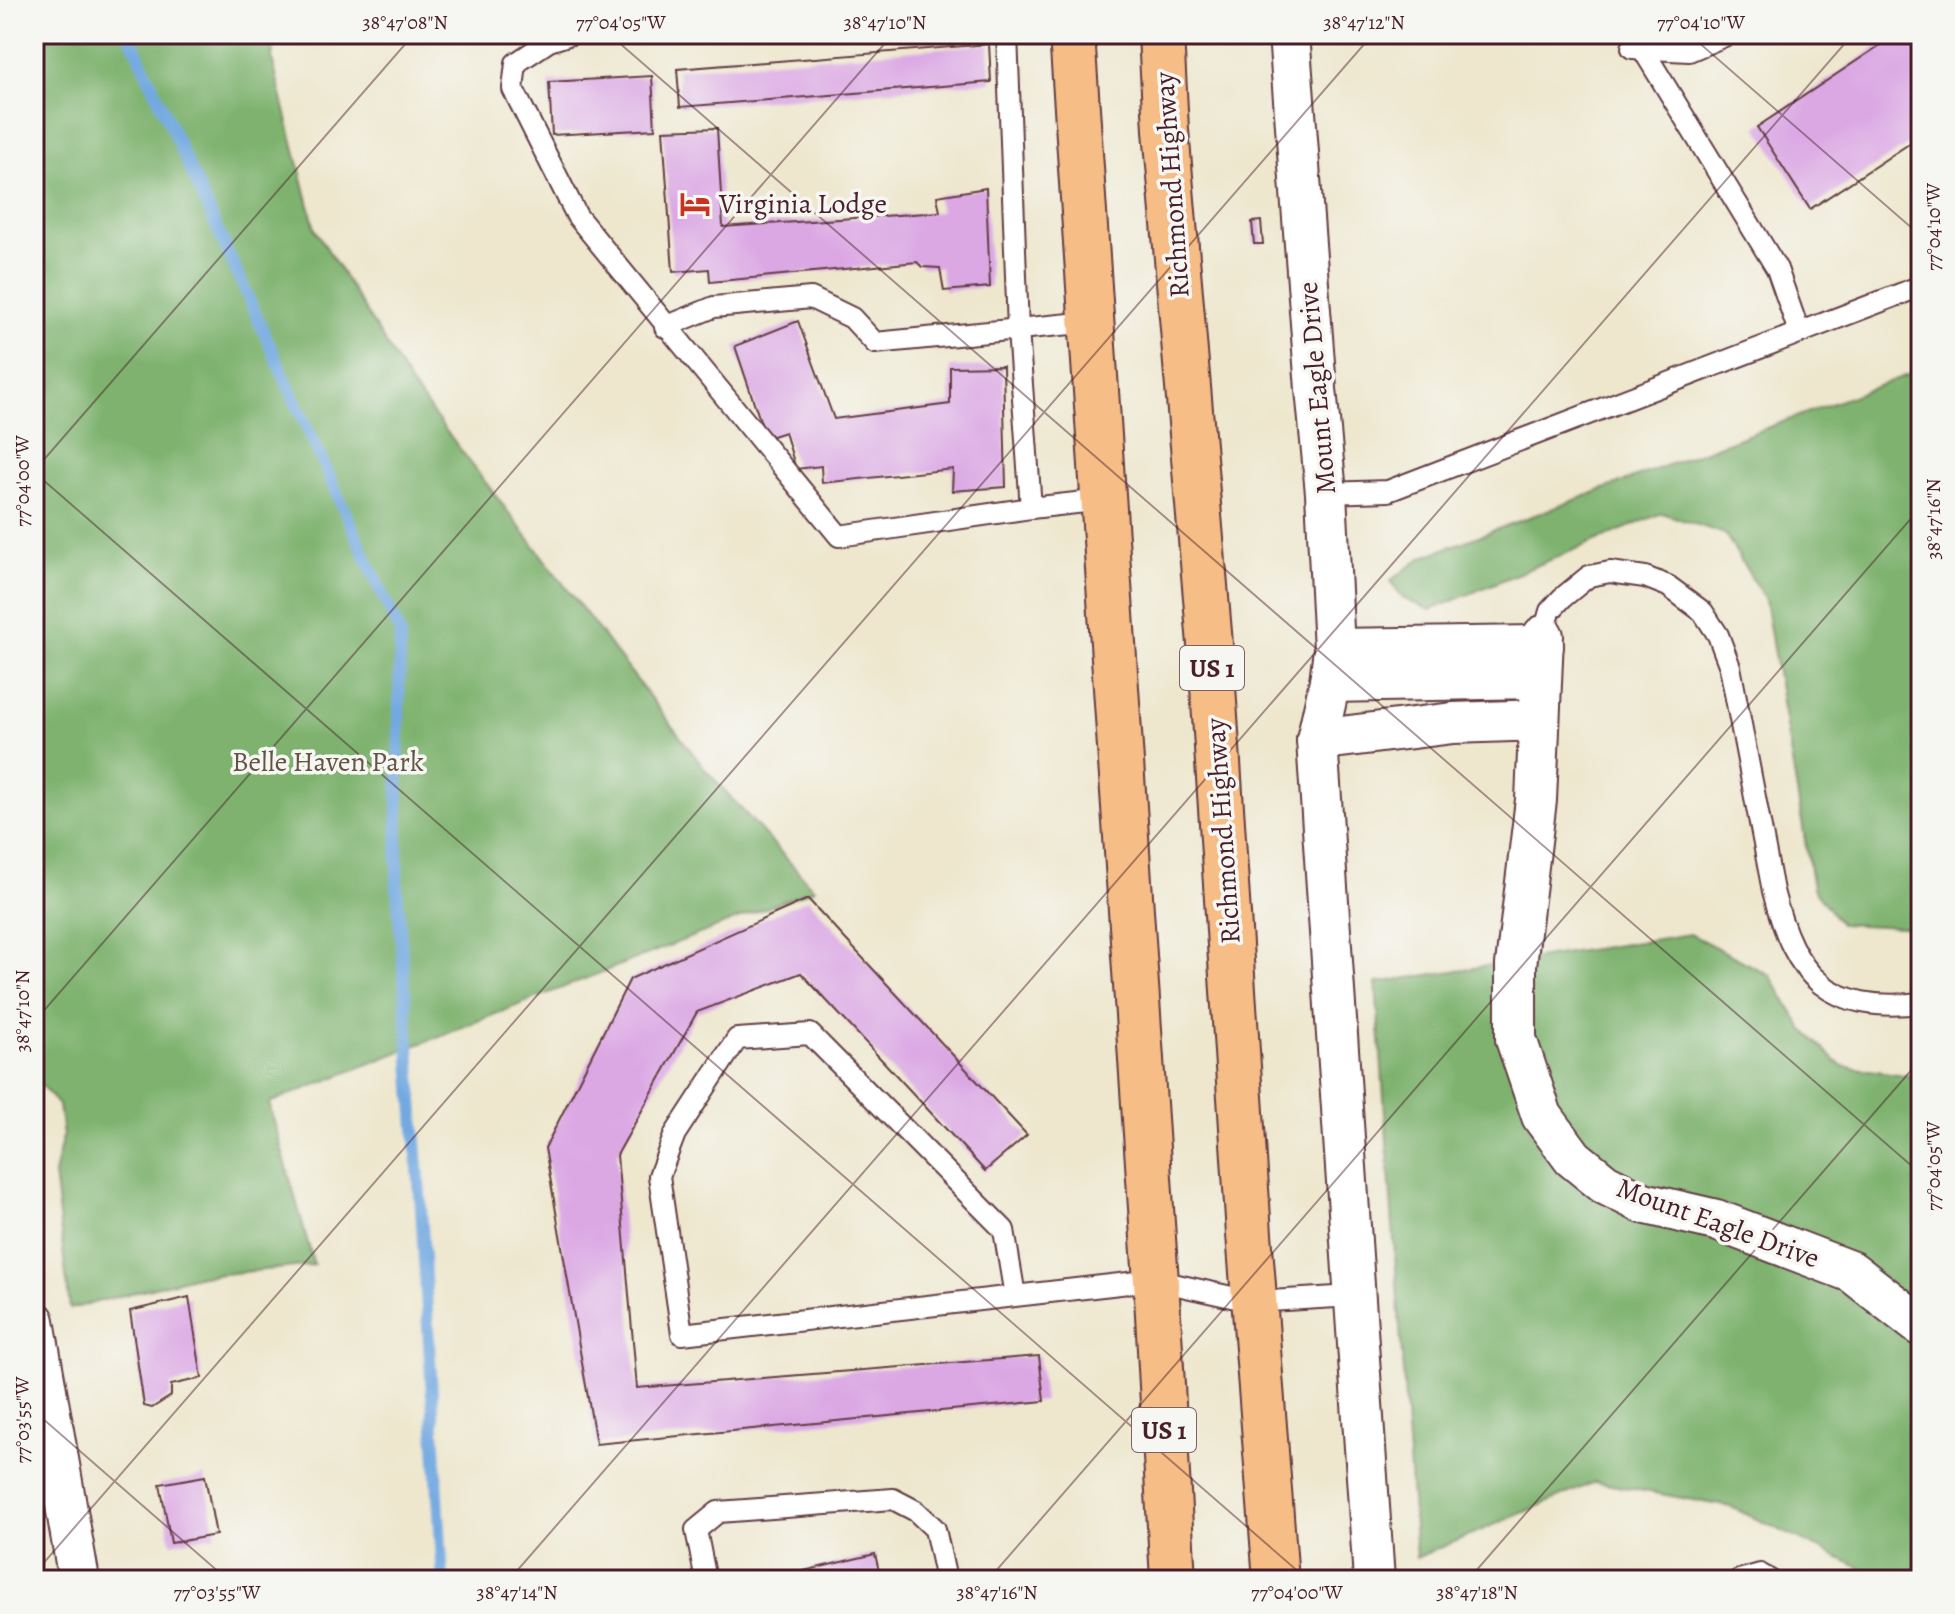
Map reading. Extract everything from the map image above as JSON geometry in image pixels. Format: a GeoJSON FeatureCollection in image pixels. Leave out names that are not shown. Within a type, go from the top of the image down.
{"type":"FeatureCollection","features":[{"type":"Feature","properties":{"kind":"highway","name":"US 1"},"geometry":{"type":"LineString","coordinates":[[1072,34],[1173,1580]]}},
{"type":"Feature","properties":{"kind":"highway","name":"Richmond Highway"},"geometry":{"type":"LineString","coordinates":[[1161,34],[1166,130],[1211,656],[1254,1302],[1276,1580]]}},
{"type":"Feature","properties":{"kind":"street","name":"Mount Eagle Drive"},"geometry":{"type":"LineString","coordinates":[[1289,34],[1326,493],[1332,665],[1317,740],[1374,1580]]}},
{"type":"Feature","properties":{"kind":"street","name":"Mount Eagle Drive"},"geometry":{"type":"LineString","coordinates":[[1542,654],[1536,800],[1516,965],[1516,1039],[1542,1116],[1573,1158],[1605,1184],[1643,1203],[1716,1220],[1852,1272],[1921,1326]]}},
{"type":"Feature","properties":{"kind":"street"},"geometry":{"type":"LineString","coordinates":[[1332,665],[1542,654]]}},
{"type":"Feature","properties":{"kind":"street"},"geometry":{"type":"LineString","coordinates":[[1317,740],[1453,723],[1539,720]]}},
{"type":"Feature","properties":{"kind":"street"},"geometry":{"type":"LineString","coordinates":[[34,1321],[79,1580]]}},
{"type":"Feature","properties":{"kind":"lane"},"geometry":{"type":"LineString","coordinates":[[571,34],[549,41],[516,63],[513,89],[577,216],[839,536],[1103,500]]}},
{"type":"Feature","properties":{"kind":"lane"},"geometry":{"type":"LineString","coordinates":[[1007,34],[1018,330],[1031,508]]}},
{"type":"Feature","properties":{"kind":"lane"},"geometry":{"type":"LineString","coordinates":[[1729,34],[1689,51],[1635,48],[1777,269],[1799,332]]}},
{"type":"Feature","properties":{"kind":"lane"},"geometry":{"type":"LineString","coordinates":[[1326,493],[1388,491],[1921,286]]}},
{"type":"Feature","properties":{"kind":"lane"},"geometry":{"type":"LineString","coordinates":[[665,327],[714,307],[811,298],[852,318],[875,343],[1091,322]]}},
{"type":"Feature","properties":{"kind":"lane"},"geometry":{"type":"LineString","coordinates":[[1542,654],[1550,611],[1589,576],[1610,572],[1645,577],[1668,586],[1703,612],[1718,635],[1730,667],[1773,891],[1782,927],[1797,959],[1816,980],[1842,997],[1864,1004],[1892,1006],[1921,1003]]}},
{"type":"Feature","properties":{"kind":"lane"},"geometry":{"type":"LineString","coordinates":[[1015,1296],[1004,1230],[810,1034],[737,1039],[675,1134],[659,1176],[682,1334],[1015,1296],[1155,1280],[1254,1302],[1353,1296]]}},
{"type":"Feature","properties":{"kind":"lane"},"geometry":{"type":"LineString","coordinates":[[706,1580],[696,1530],[718,1512],[893,1499],[916,1511],[935,1529],[946,1580]]}},
{"type":"Feature","properties":{"kind":"lane"},"geometry":{"type":"LineString","coordinates":[[1739,1580],[1760,1574],[1770,1580]]}},
{"type":"Feature","properties":{"kind":"green space","name":"Belle Haven Park"},"geometry":{"type":"Polygon","coordinates":[[[34,34],[274,34],[272,59],[315,229],[411,385],[705,769],[814,889],[269,1103],[314,1265],[193,1277],[70,1309],[54,1174],[63,1136],[59,1105],[42,1086],[34,1082],[34,34]]]}},
{"type":"Feature","properties":{"kind":"green space"},"geometry":{"type":"Polygon","coordinates":[[[1921,370],[1921,928],[1840,924],[1813,888],[1765,600],[1725,534],[1662,513],[1431,610],[1404,599],[1390,581],[1423,557],[1921,370]]]}},
{"type":"Feature","properties":{"kind":"green space"},"geometry":{"type":"Polygon","coordinates":[[[1690,934],[1770,975],[1803,1029],[1841,1066],[1921,1075],[1921,1580],[1871,1580],[1865,1570],[1731,1507],[1595,1482],[1416,1558],[1376,983],[1690,934]]]}},
{"type":"Feature","properties":{"kind":"building"},"geometry":{"type":"Polygon","coordinates":[[[1897,34],[1921,34],[1921,136],[1810,209],[1757,127],[1897,34]]]}},
{"type":"Feature","properties":{"kind":"building"},"geometry":{"type":"Polygon","coordinates":[[[989,44],[991,82],[680,107],[677,69],[989,44]]]}},
{"type":"Feature","properties":{"kind":"building"},"geometry":{"type":"Polygon","coordinates":[[[652,76],[655,129],[552,135],[549,82],[652,76]]]}},
{"type":"Feature","properties":{"kind":"building","name":"Virginia Lodge"},"geometry":{"type":"Polygon","coordinates":[[[717,128],[723,227],[940,212],[937,196],[986,188],[990,287],[944,291],[940,268],[922,267],[917,262],[710,282],[709,269],[673,272],[663,130],[717,128]]]}},
{"type":"Feature","properties":{"kind":"building"},"geometry":{"type":"Polygon","coordinates":[[[1261,221],[1263,244],[1254,244],[1252,222],[1261,221]]]}},
{"type":"Feature","properties":{"kind":"building"},"geometry":{"type":"Polygon","coordinates":[[[798,321],[834,419],[950,404],[950,367],[1003,366],[1006,487],[952,491],[953,469],[822,483],[821,466],[796,469],[785,432],[766,438],[735,346],[798,321]]]}},
{"type":"Feature","properties":{"kind":"building"},"geometry":{"type":"Polygon","coordinates":[[[808,899],[1027,1135],[985,1171],[801,973],[697,1012],[617,1155],[637,1388],[1039,1356],[1044,1401],[596,1444],[545,1148],[630,979],[808,899]]]}},
{"type":"Feature","properties":{"kind":"building"},"geometry":{"type":"Polygon","coordinates":[[[189,1297],[202,1378],[171,1385],[171,1396],[152,1408],[144,1406],[130,1311],[189,1297]]]}},
{"type":"Feature","properties":{"kind":"building"},"geometry":{"type":"Polygon","coordinates":[[[205,1476],[216,1535],[171,1543],[160,1484],[205,1476]]]}},
{"type":"Feature","properties":{"kind":"building"},"geometry":{"type":"Polygon","coordinates":[[[875,1554],[881,1580],[770,1580],[770,1579],[875,1554]]]}},
{"type":"Feature","properties":{"kind":"waterway"},"geometry":{"type":"LineString","coordinates":[[129,34],[400,633],[397,887],[421,1208],[443,1580]]}},
{"type":"Feature","properties":{"kind":"place","name":"Virginia Lodge"},"geometry":{"type":"Point","coordinates":[695,204]}}]}
